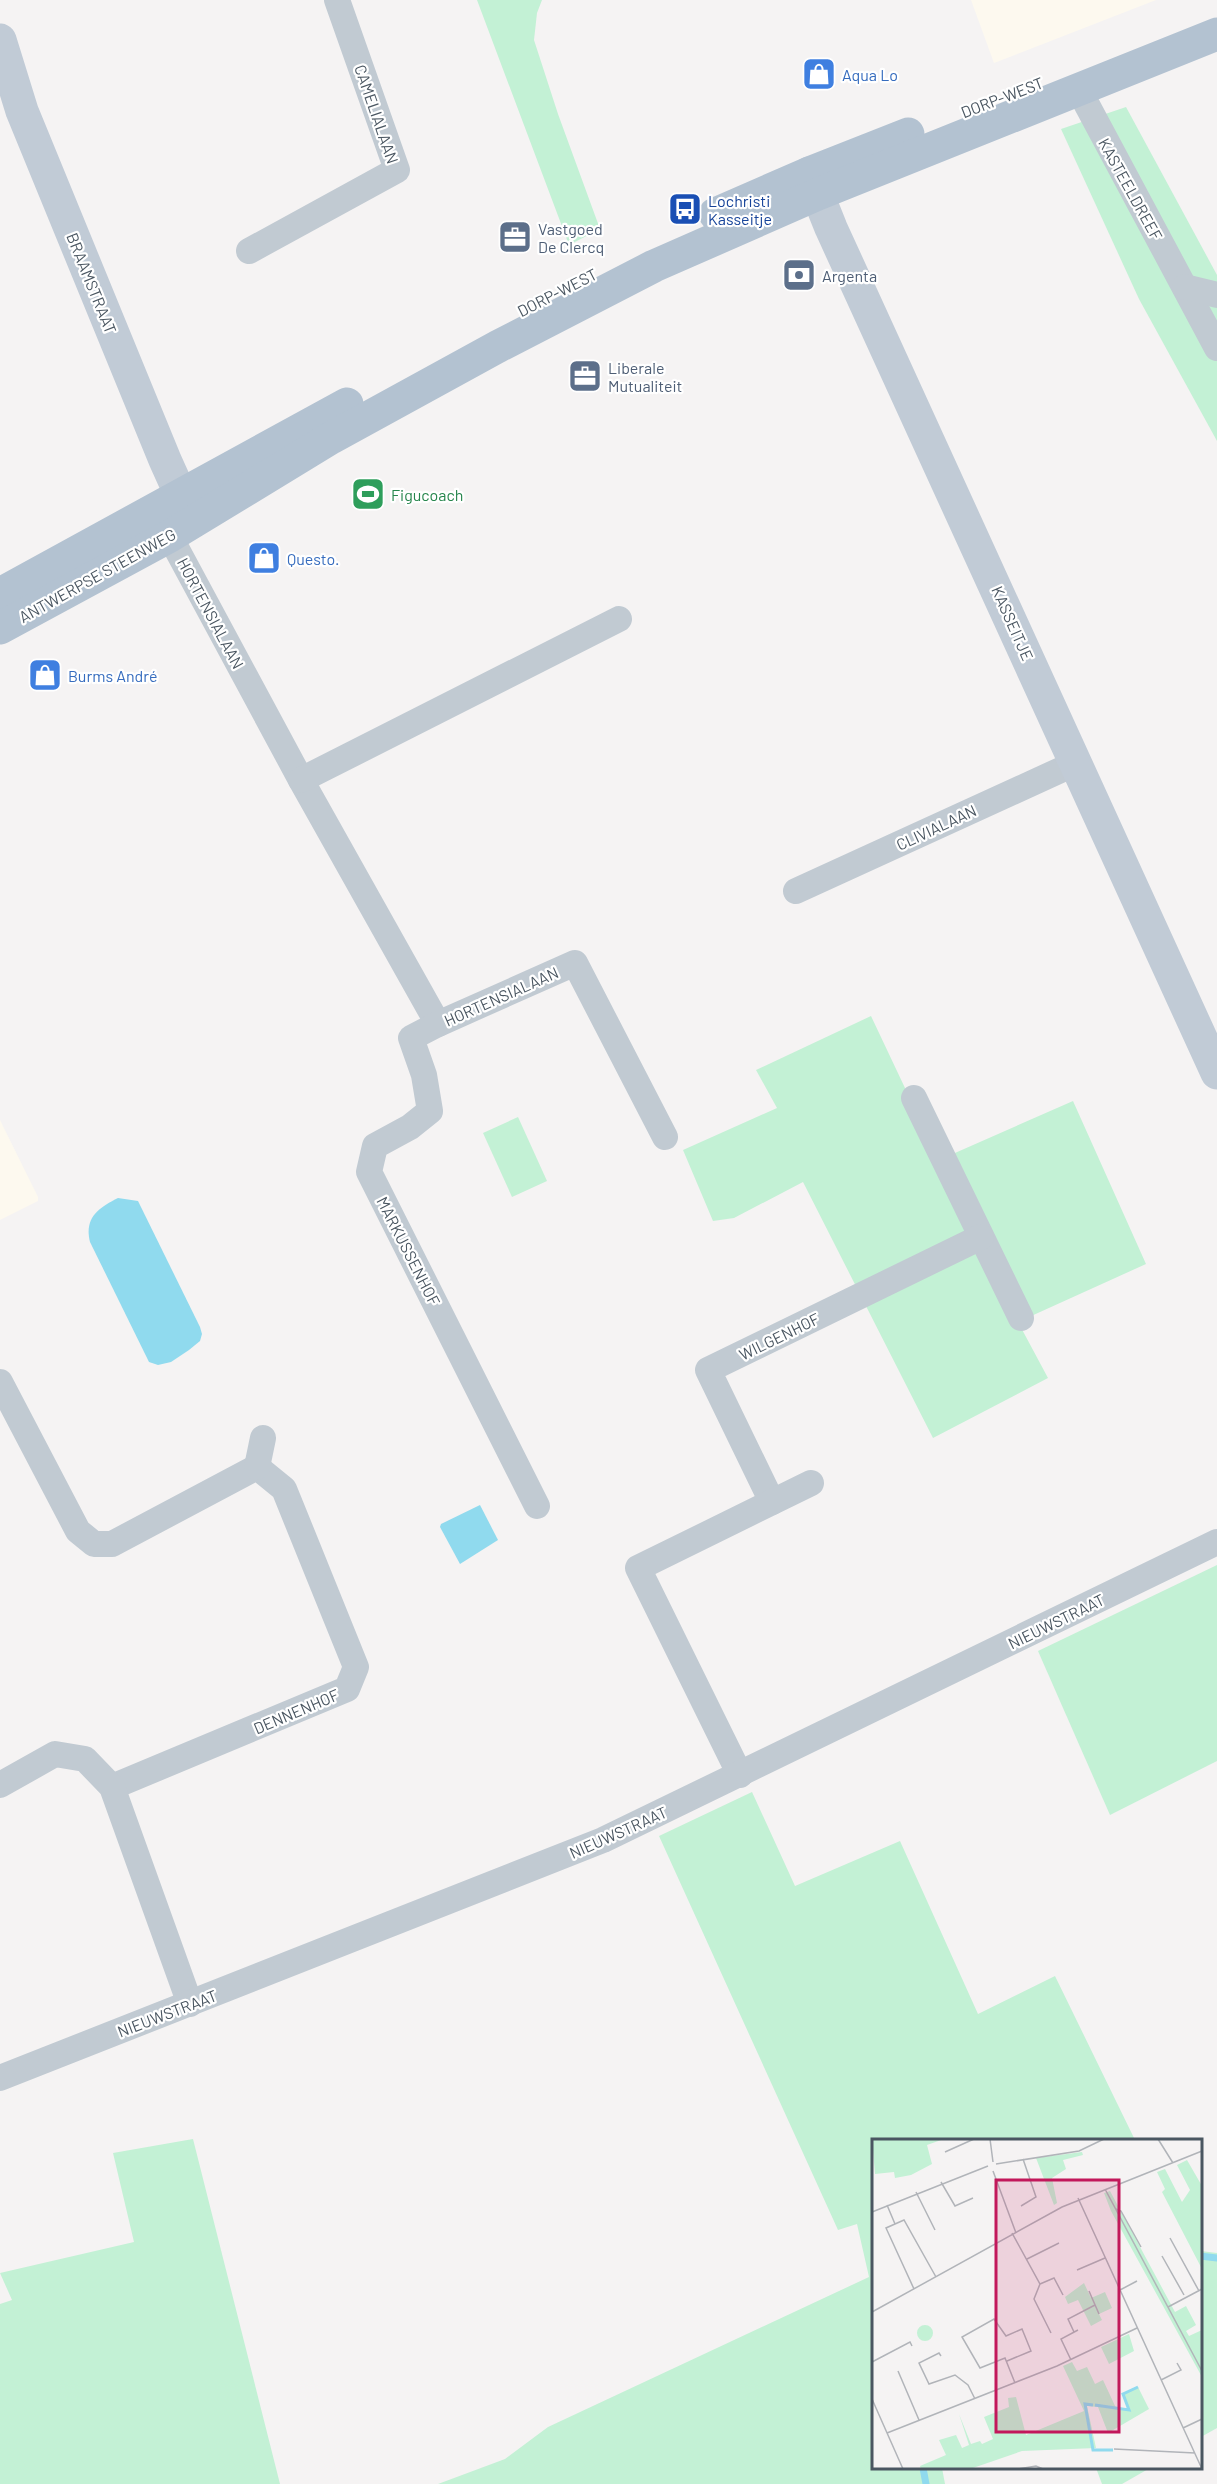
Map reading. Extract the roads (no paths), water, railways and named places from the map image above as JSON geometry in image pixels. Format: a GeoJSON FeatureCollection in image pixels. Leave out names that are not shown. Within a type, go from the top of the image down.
{"type":"FeatureCollection","features":[{"type":"Feature","properties":{"kind":"main road","name":"DORP-WEST"},"geometry":{"type":"LineString","coordinates":[[174,516],[331,438],[507,342],[814,183],[1217,12]]}},
{"type":"Feature","properties":{"kind":"main road","name":"DORP-WEST"},"geometry":{"type":"LineString","coordinates":[[814,183],[1079,90],[1217,34]]}},
{"type":"Feature","properties":{"kind":"main road","name":"ANTWERPSE STEENWEG"},"geometry":{"type":"LineString","coordinates":[[0,594],[174,516]]}},
{"type":"Feature","properties":{"kind":"main road","name":"ANTWERPSE STEENWEG"},"geometry":{"type":"LineString","coordinates":[[0,628],[174,516]]}},
{"type":"Feature","properties":{"kind":"street","name":"CAMELIALAAN"},"geometry":{"type":"LineString","coordinates":[[249,251],[397,170],[337,0]]}},
{"type":"Feature","properties":{"kind":"street","name":"BRAAMSTRAAT"},"geometry":{"type":"LineString","coordinates":[[0,40],[22,111],[174,516]]}},
{"type":"Feature","properties":{"kind":"street","name":"KASTEELDREEF"},"geometry":{"type":"LineString","coordinates":[[1079,90],[1217,348]]}},
{"type":"Feature","properties":{"kind":"street","name":"KASSEITJE"},"geometry":{"type":"LineString","coordinates":[[814,183],[831,228],[1217,1073]]}},
{"type":"Feature","properties":{"kind":"street"},"geometry":{"type":"LineString","coordinates":[[1185,287],[1217,296]]}},
{"type":"Feature","properties":{"kind":"street","name":"HORTENSIALAAN"},"geometry":{"type":"LineString","coordinates":[[174,516],[301,780],[438,1024],[575,963],[665,1137]]}},
{"type":"Feature","properties":{"kind":"street"},"geometry":{"type":"LineString","coordinates":[[301,780],[619,619]]}},
{"type":"Feature","properties":{"kind":"street","name":"CLIVIALAAN"},"geometry":{"type":"LineString","coordinates":[[796,891],[1076,763]]}},
{"type":"Feature","properties":{"kind":"street","name":"MARKUSSENHOF"},"geometry":{"type":"LineString","coordinates":[[438,1024],[411,1038],[424,1075],[430,1111],[410,1127],[375,1146],[369,1172],[537,1506]]}},
{"type":"Feature","properties":{"kind":"street"},"geometry":{"type":"LineString","coordinates":[[914,1098],[1021,1318]]}},
{"type":"Feature","properties":{"kind":"street","name":"WILGENHOF"},"geometry":{"type":"LineString","coordinates":[[771,1502],[708,1370],[981,1237]]}},
{"type":"Feature","properties":{"kind":"street"},"geometry":{"type":"LineString","coordinates":[[0,1382],[78,1531],[94,1544],[112,1544],[257,1467],[263,1438]]}},
{"type":"Feature","properties":{"kind":"street","name":"DENNENHOF"},"geometry":{"type":"LineString","coordinates":[[112,1787],[347,1689],[356,1667],[284,1489],[257,1467]]}},
{"type":"Feature","properties":{"kind":"street"},"geometry":{"type":"LineString","coordinates":[[740,1775],[638,1568],[811,1483]]}},
{"type":"Feature","properties":{"kind":"street","name":"NIEUWSTRAAT"},"geometry":{"type":"LineString","coordinates":[[0,2078],[531,1870],[613,1835],[1217,1542]]}},
{"type":"Feature","properties":{"kind":"street"},"geometry":{"type":"LineString","coordinates":[[0,1785],[55,1754],[85,1759],[112,1787],[190,2004]]}},
{"type":"Feature","properties":{"kind":"water"},"geometry":{"type":"Polygon","coordinates":[[[118,1198],[138,1201],[200,1327],[202,1334],[200,1341],[171,1362],[158,1365],[149,1362],[90,1242],[89,1226],[94,1215],[118,1198]]]}},
{"type":"Feature","properties":{"kind":"water"},"geometry":{"type":"Polygon","coordinates":[[[480,1505],[498,1540],[460,1564],[440,1527],[441,1524],[480,1505]]]}},
{"type":"Feature","properties":{"kind":"waterway"},"geometry":{"type":"LineString","coordinates":[[1202,2256],[1217,2258]]}},
{"type":"Feature","properties":{"kind":"waterway"},"geometry":{"type":"LineString","coordinates":[[923,2469],[926,2484]]}},
{"type":"Feature","properties":{"kind":"place","name":"Aqua Lo"},"geometry":{"type":"Point","coordinates":[819,74]}},
{"type":"Feature","properties":{"kind":"place","name":"Lochristi Kasseitje"},"geometry":{"type":"Point","coordinates":[685,209]}},
{"type":"Feature","properties":{"kind":"place","name":"Vastgoed De Clercq"},"geometry":{"type":"Point","coordinates":[515,237]}},
{"type":"Feature","properties":{"kind":"place","name":"Argenta"},"geometry":{"type":"Point","coordinates":[799,275]}},
{"type":"Feature","properties":{"kind":"place","name":"Liberale Mutualiteit"},"geometry":{"type":"Point","coordinates":[585,376]}},
{"type":"Feature","properties":{"kind":"place","name":"Figucoach"},"geometry":{"type":"Point","coordinates":[368,494]}},
{"type":"Feature","properties":{"kind":"place","name":"Questo."},"geometry":{"type":"Point","coordinates":[264,558]}},
{"type":"Feature","properties":{"kind":"place","name":"Burms André"},"geometry":{"type":"Point","coordinates":[45,675]}}]}
